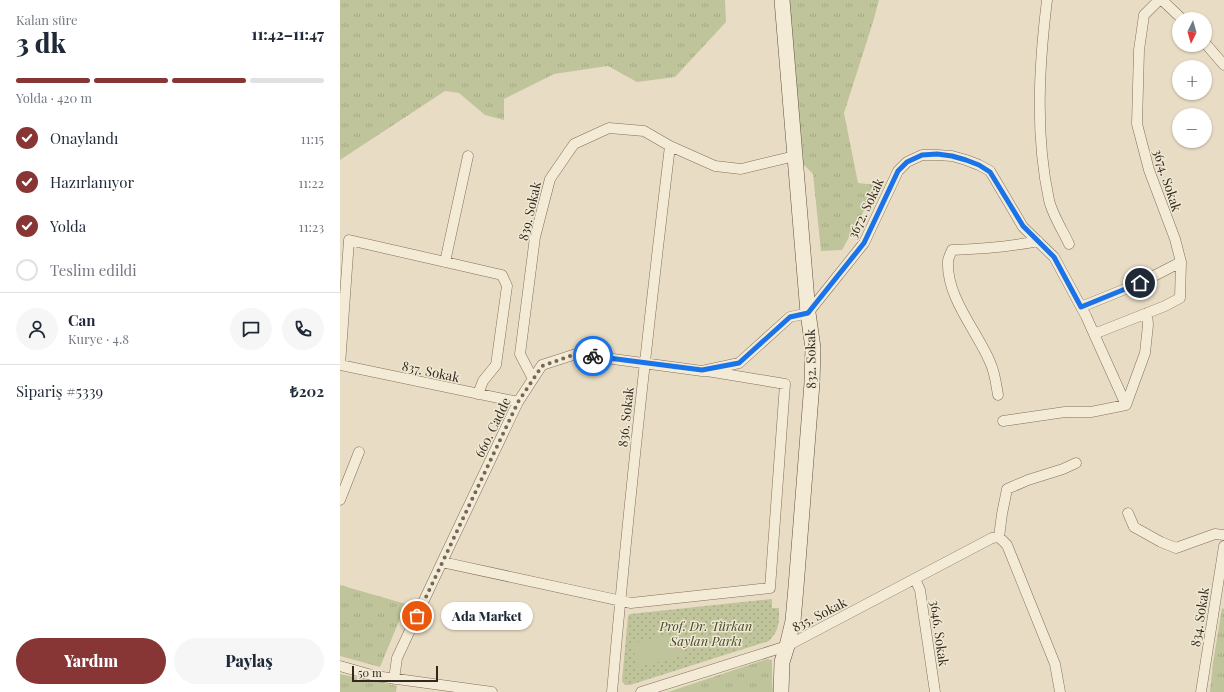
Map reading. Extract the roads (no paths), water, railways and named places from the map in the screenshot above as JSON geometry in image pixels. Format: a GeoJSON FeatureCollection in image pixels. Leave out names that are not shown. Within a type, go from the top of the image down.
{"type":"FeatureCollection","features":[{"type":"Feature","properties":{"kind":"street","name":"832. Sokak"},"geometry":{"type":"LineString","coordinates":[[781,692],[782,662],[793,621],[812,384],[813,348],[808,313],[782,0]]}},
{"type":"Feature","properties":{"kind":"street"},"geometry":{"type":"LineString","coordinates":[[1047,0],[1040,73],[1041,146],[1050,201],[1069,244]]}},
{"type":"Feature","properties":{"kind":"street","name":"3674. Sokak"},"geometry":{"type":"LineString","coordinates":[[1147,313],[1180,298],[1181,262],[1175,239],[1148,170],[1138,124],[1140,50],[1144,15],[1159,0]]}},
{"type":"Feature","properties":{"kind":"street"},"geometry":{"type":"LineString","coordinates":[[1162,0],[1175,12]]}},
{"type":"Feature","properties":{"kind":"street"},"geometry":{"type":"LineString","coordinates":[[1212,51],[1224,64]]}},
{"type":"Feature","properties":{"kind":"street","name":"839. Sokak"},"geometry":{"type":"LineString","coordinates":[[533,379],[520,354],[535,237],[550,179],[574,144],[609,128],[644,131],[670,146],[715,166],[740,169],[795,156]]}},
{"type":"Feature","properties":{"kind":"street","name":"836. Sokak"},"geometry":{"type":"LineString","coordinates":[[612,692],[619,601],[644,362],[670,146]]}},
{"type":"Feature","properties":{"kind":"street","name":"3672. Sokak"},"geometry":{"type":"LineString","coordinates":[[808,313],[864,243],[898,171],[907,162],[922,155],[952,156],[979,165],[990,172],[1023,226],[1054,257],[1086,316],[1126,405]]}},
{"type":"Feature","properties":{"kind":"street"},"geometry":{"type":"LineString","coordinates":[[445,262],[468,156]]}},
{"type":"Feature","properties":{"kind":"street"},"geometry":{"type":"LineString","coordinates":[[340,366],[350,240],[502,276],[508,286],[496,365],[483,382],[478,394]]}},
{"type":"Feature","properties":{"kind":"street"},"geometry":{"type":"LineString","coordinates":[[998,395],[996,378],[990,361],[957,300],[951,283],[948,260],[952,250],[1014,246],[1038,241]]}},
{"type":"Feature","properties":{"kind":"street"},"geometry":{"type":"LineString","coordinates":[[1081,307],[1140,283],[1181,262]]}},
{"type":"Feature","properties":{"kind":"street","name":"660. Cadde"},"geometry":{"type":"LineString","coordinates":[[394,679],[398,658],[442,562],[518,402],[542,366],[576,354],[702,370],[739,363],[790,317],[808,313]]}},
{"type":"Feature","properties":{"kind":"street"},"geometry":{"type":"LineString","coordinates":[[1003,421],[1066,412],[1091,412],[1126,405],[1145,353],[1148,325],[1147,313],[1094,334]]}},
{"type":"Feature","properties":{"kind":"street","name":"837. Sokak"},"geometry":{"type":"LineString","coordinates":[[340,366],[518,402]]}},
{"type":"Feature","properties":{"kind":"street"},"geometry":{"type":"LineString","coordinates":[[442,562],[631,603],[770,588],[785,384],[702,370]]}},
{"type":"Feature","properties":{"kind":"street"},"geometry":{"type":"LineString","coordinates":[[340,500],[360,452]]}},
{"type":"Feature","properties":{"kind":"street"},"geometry":{"type":"LineString","coordinates":[[1060,692],[1055,664],[1007,545],[999,537],[1002,514],[1008,489],[1028,480],[1063,469],[1076,463]]}},
{"type":"Feature","properties":{"kind":"street"},"geometry":{"type":"LineString","coordinates":[[1128,513],[1134,527],[1161,542],[1176,548],[1216,534],[1224,535]]}},
{"type":"Feature","properties":{"kind":"street","name":"835. Sokak"},"geometry":{"type":"LineString","coordinates":[[641,692],[787,646],[992,538],[999,537]]}},
{"type":"Feature","properties":{"kind":"street","name":"834. Sokak"},"geometry":{"type":"LineString","coordinates":[[1201,692],[1221,576],[1224,546]]}},
{"type":"Feature","properties":{"kind":"street","name":"3646. Sokak"},"geometry":{"type":"LineString","coordinates":[[915,579],[920,590],[935,692]]}},
{"type":"Feature","properties":{"kind":"street"},"geometry":{"type":"LineString","coordinates":[[764,653],[776,655],[782,662]]}},
{"type":"Feature","properties":{"kind":"street"},"geometry":{"type":"LineString","coordinates":[[340,666],[375,676],[492,692]]}},
{"type":"Feature","properties":{"kind":"place","name":"Ada Market"},"geometry":{"type":"Point","coordinates":[417,616]}},
{"type":"Feature","properties":{"kind":"park label","name":"Prof. Dr. Türkan Saylan Parkı"},"geometry":{"type":"Point","coordinates":[706,632]}}]}
